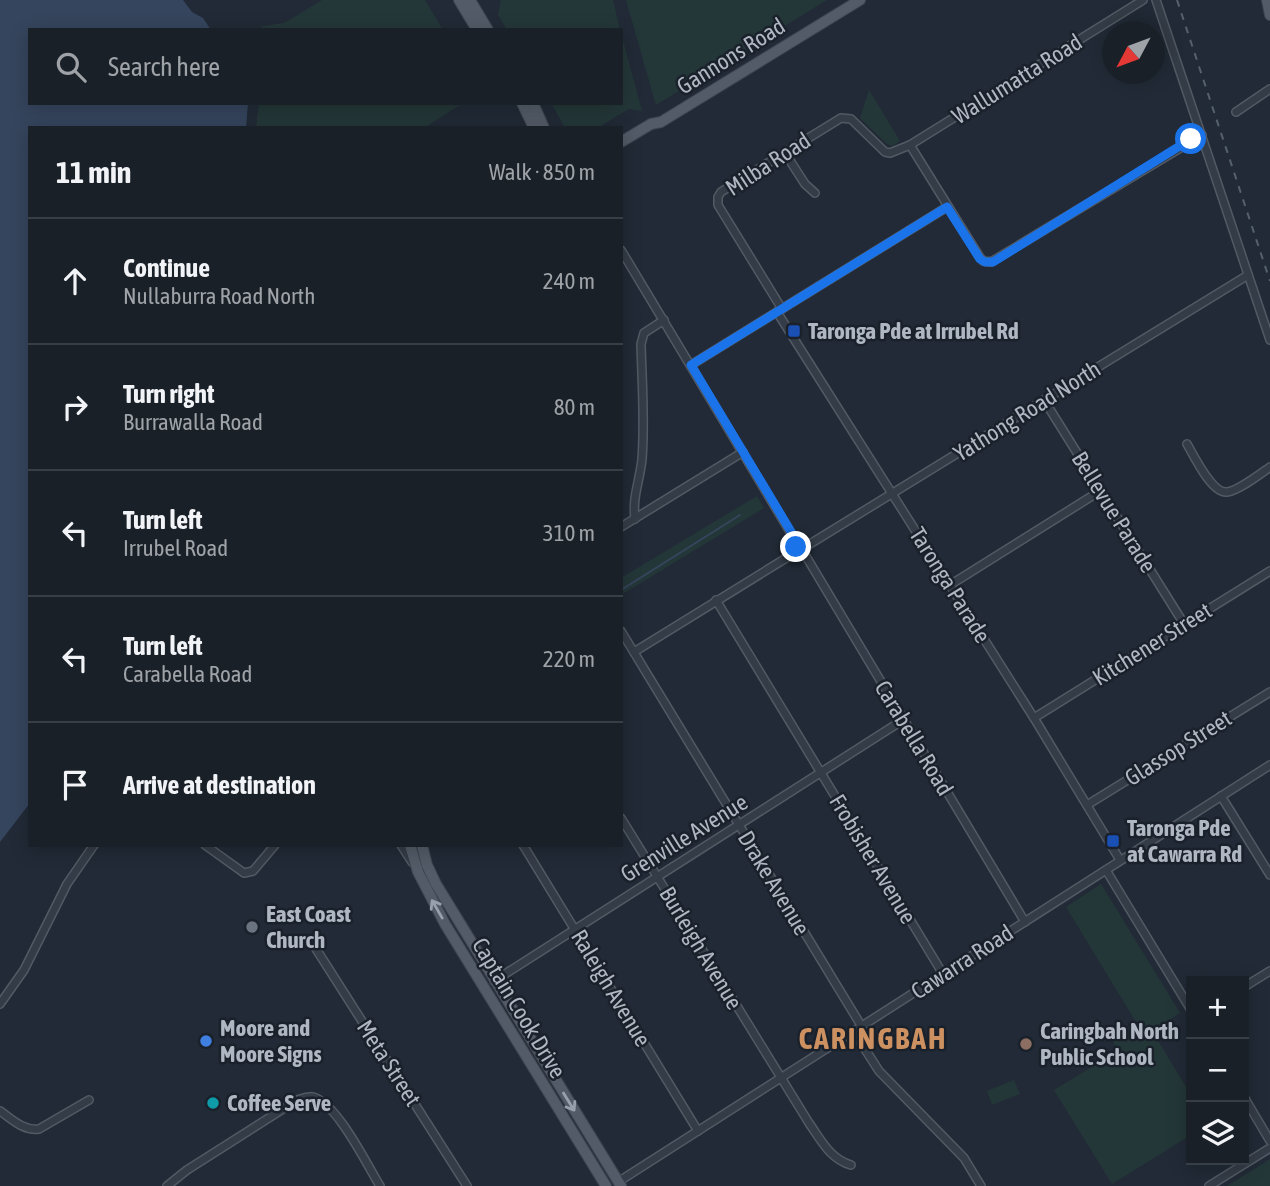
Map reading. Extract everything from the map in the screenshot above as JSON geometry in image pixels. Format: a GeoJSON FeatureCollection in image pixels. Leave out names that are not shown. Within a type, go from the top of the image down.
{"type":"FeatureCollection","features":[{"type":"Feature","properties":{"kind":"main road"},"geometry":{"type":"LineString","coordinates":[[459,0],[476,28]]}},
{"type":"Feature","properties":{"kind":"main road"},"geometry":{"type":"LineString","coordinates":[[470,0],[487,28]]}},
{"type":"Feature","properties":{"kind":"main road","name":"Gannons Road"},"geometry":{"type":"LineString","coordinates":[[623,141],[651,124],[661,122],[860,0]]}},
{"type":"Feature","properties":{"kind":"main road"},"geometry":{"type":"LineString","coordinates":[[1267,0],[1270,15]]}},
{"type":"Feature","properties":{"kind":"main road"},"geometry":{"type":"LineString","coordinates":[[523,105],[533,126]]}},
{"type":"Feature","properties":{"kind":"main road"},"geometry":{"type":"LineString","coordinates":[[534,105],[543,126]]}},
{"type":"Feature","properties":{"kind":"main road"},"geometry":{"type":"LineString","coordinates":[[623,148],[661,122]]}},
{"type":"Feature","properties":{"kind":"main road","name":"Captain Cook Drive"},"geometry":{"type":"LineString","coordinates":[[411,847],[418,872],[440,915],[606,1186]]}},
{"type":"Feature","properties":{"kind":"main road","name":"Captain Cook Drive"},"geometry":{"type":"LineString","coordinates":[[421,847],[436,884],[616,1185]]}},
{"type":"Feature","properties":{"kind":"main road","name":"Grenville Avenue"},"geometry":{"type":"LineString","coordinates":[[485,989],[494,981]]}},
{"type":"Feature","properties":{"kind":"street","name":"Wallumatta Road"},"geometry":{"type":"LineString","coordinates":[[890,153],[910,145],[1143,0]]}},
{"type":"Feature","properties":{"kind":"street"},"geometry":{"type":"LineString","coordinates":[[1156,0],[1270,340]]}},
{"type":"Feature","properties":{"kind":"street"},"geometry":{"type":"LineString","coordinates":[[1236,112],[1270,89]]}},
{"type":"Feature","properties":{"kind":"street","name":"Milba Road"},"geometry":{"type":"LineString","coordinates":[[780,311],[717,202],[721,192],[846,117],[883,151],[890,153]]}},
{"type":"Feature","properties":{"kind":"street"},"geometry":{"type":"LineString","coordinates":[[910,145],[947,207],[985,262],[995,261],[1202,135]]}},
{"type":"Feature","properties":{"kind":"street"},"geometry":{"type":"LineString","coordinates":[[785,153],[805,184],[815,193]]}},
{"type":"Feature","properties":{"kind":"street"},"geometry":{"type":"LineString","coordinates":[[691,365],[947,207]]}},
{"type":"Feature","properties":{"kind":"street","name":"Carabella Road"},"geometry":{"type":"LineString","coordinates":[[623,253],[1025,922]]}},
{"type":"Feature","properties":{"kind":"street","name":"Yathong Road North"},"geometry":{"type":"LineString","coordinates":[[634,652],[1248,275]]}},
{"type":"Feature","properties":{"kind":"street","name":"Taronga Parade"},"geometry":{"type":"LineString","coordinates":[[780,311],[891,495],[1034,718],[1120,860]]}},
{"type":"Feature","properties":{"kind":"street"},"geometry":{"type":"LineString","coordinates":[[635,519],[633,502],[642,461],[641,344],[646,331],[664,320]]}},
{"type":"Feature","properties":{"kind":"street","name":"Bellevue Parade"},"geometry":{"type":"LineString","coordinates":[[1044,400],[1184,624]]}},
{"type":"Feature","properties":{"kind":"street"},"geometry":{"type":"LineString","coordinates":[[1187,444],[1213,486],[1222,492],[1232,491],[1270,467]]}},
{"type":"Feature","properties":{"kind":"street"},"geometry":{"type":"LineString","coordinates":[[623,526],[743,452]]}},
{"type":"Feature","properties":{"kind":"street"},"geometry":{"type":"LineString","coordinates":[[950,585],[1100,491]]}},
{"type":"Feature","properties":{"kind":"street","name":"Kitchener Street"},"geometry":{"type":"LineString","coordinates":[[1034,718],[1270,571]]}},
{"type":"Feature","properties":{"kind":"street","name":"Frobisher Avenue"},"geometry":{"type":"LineString","coordinates":[[716,600],[943,974]]}},
{"type":"Feature","properties":{"kind":"street","name":"Drake Avenue"},"geometry":{"type":"LineString","coordinates":[[623,634],[862,1027]]}},
{"type":"Feature","properties":{"kind":"street","name":"Glassop Street"},"geometry":{"type":"LineString","coordinates":[[1087,805],[1270,691]]}},
{"type":"Feature","properties":{"kind":"street","name":"Grenville Avenue"},"geometry":{"type":"LineString","coordinates":[[494,981],[903,720]]}},
{"type":"Feature","properties":{"kind":"street","name":"Cawarra Road"},"geometry":{"type":"LineString","coordinates":[[616,1185],[1270,765]]}},
{"type":"Feature","properties":{"kind":"street"},"geometry":{"type":"LineString","coordinates":[[1221,796],[1270,875]]}},
{"type":"Feature","properties":{"kind":"street","name":"Burleigh Avenue"},"geometry":{"type":"LineString","coordinates":[[623,821],[780,1078],[831,1155],[851,1165]]}},
{"type":"Feature","properties":{"kind":"street"},"geometry":{"type":"LineString","coordinates":[[0,1004],[24,970],[66,884],[93,847]]}},
{"type":"Feature","properties":{"kind":"street"},"geometry":{"type":"LineString","coordinates":[[208,847],[244,873],[253,871],[273,847]]}},
{"type":"Feature","properties":{"kind":"street"},"geometry":{"type":"LineString","coordinates":[[402,847],[418,872]]}},
{"type":"Feature","properties":{"kind":"street","name":"Raleigh Avenue"},"geometry":{"type":"LineString","coordinates":[[524,847],[698,1131]]}},
{"type":"Feature","properties":{"kind":"street"},"geometry":{"type":"LineString","coordinates":[[1106,870],[1186,1002]]}},
{"type":"Feature","properties":{"kind":"street","name":"Meta Street"},"geometry":{"type":"LineString","coordinates":[[311,941],[467,1186]]}},
{"type":"Feature","properties":{"kind":"street"},"geometry":{"type":"LineString","coordinates":[[1249,984],[1270,971]]}},
{"type":"Feature","properties":{"kind":"street"},"geometry":{"type":"LineString","coordinates":[[854,1032],[879,1071],[964,1158],[981,1186]]}},
{"type":"Feature","properties":{"kind":"street"},"geometry":{"type":"LineString","coordinates":[[167,1186],[187,1170],[297,1100],[312,1097],[324,1103],[335,1114],[380,1186]]}},
{"type":"Feature","properties":{"kind":"street"},"geometry":{"type":"LineString","coordinates":[[0,1111],[30,1130],[39,1129],[89,1100]]}},
{"type":"Feature","properties":{"kind":"street"},"geometry":{"type":"LineString","coordinates":[[1247,1102],[1270,1141]]}},
{"type":"Feature","properties":{"kind":"street"},"geometry":{"type":"LineString","coordinates":[[1209,1186],[1270,1148]]}},
{"type":"Feature","properties":{"kind":"shaded area"},"geometry":{"type":"Polygon","coordinates":[[[322,0],[425,0],[442,28],[260,28],[284,23],[322,0]]]}},
{"type":"Feature","properties":{"kind":"shaded area"},"geometry":{"type":"Polygon","coordinates":[[[501,0],[613,0],[620,28],[506,28],[498,15],[501,0]]]}},
{"type":"Feature","properties":{"kind":"shaded area"},"geometry":{"type":"Polygon","coordinates":[[[626,0],[827,0],[656,105],[626,0]]]}},
{"type":"Feature","properties":{"kind":"shaded area"},"geometry":{"type":"Polygon","coordinates":[[[623,40],[642,111],[629,109],[600,126],[564,126],[552,105],[623,105],[623,40]]]}},
{"type":"Feature","properties":{"kind":"shaded area"},"geometry":{"type":"Polygon","coordinates":[[[869,90],[900,141],[892,146],[860,118],[869,90]]]}},
{"type":"Feature","properties":{"kind":"shaded area"},"geometry":{"type":"Polygon","coordinates":[[[259,105],[460,105],[427,126],[256,126],[259,105]]]}},
{"type":"Feature","properties":{"kind":"shaded area"},"geometry":{"type":"Polygon","coordinates":[[[757,496],[764,508],[623,594],[623,577],[757,496]]]}},
{"type":"Feature","properties":{"kind":"shaded area"},"geometry":{"type":"Polygon","coordinates":[[[1101,884],[1180,1013],[1152,1031],[1186,1087],[1186,1138],[1112,1184],[1054,1090],[1118,1051],[1111,1038],[1136,1022],[1066,907],[1101,884]]]}},
{"type":"Feature","properties":{"kind":"shaded area"},"geometry":{"type":"Polygon","coordinates":[[[1014,1080],[1020,1094],[992,1105],[987,1091],[1014,1080]]]}},
{"type":"Feature","properties":{"kind":"shaded area"},"geometry":{"type":"Polygon","coordinates":[[[1270,1159],[1270,1186],[1227,1186],[1270,1159]]]}},
{"type":"Feature","properties":{"kind":"water"},"geometry":{"type":"Polygon","coordinates":[[[0,0],[183,0],[210,28],[28,28],[28,105],[248,105],[246,126],[28,126],[28,806],[0,842],[0,0]]]}},
{"type":"Feature","properties":{"kind":"waterway"},"geometry":{"type":"LineString","coordinates":[[623,589],[740,515]]}},
{"type":"Feature","properties":{"kind":"railway"},"geometry":{"type":"LineString","coordinates":[[1177,0],[1270,281]]}},
{"type":"Feature","properties":{"kind":"place","name":"Taronga Pde at Irrubel Rd"},"geometry":{"type":"Point","coordinates":[794,331]}},
{"type":"Feature","properties":{"kind":"place","name":"Taronga Pde at Cawarra Rd"},"geometry":{"type":"Point","coordinates":[1113,841]}},
{"type":"Feature","properties":{"kind":"place","name":"East Coast Church"},"geometry":{"type":"Point","coordinates":[252,927]}},
{"type":"Feature","properties":{"kind":"place","name":"Moore and Moore Signs"},"geometry":{"type":"Point","coordinates":[206,1041]}},
{"type":"Feature","properties":{"kind":"place","name":"Caringbah North Public School"},"geometry":{"type":"Point","coordinates":[1026,1044]}},
{"type":"Feature","properties":{"kind":"place","name":"Coffee Serve"},"geometry":{"type":"Point","coordinates":[213,1103]}},
{"type":"Feature","properties":{"kind":"district","name":"CARINGBAH"},"geometry":{"type":"Point","coordinates":[873,1038]}},
{"type":"Feature","properties":{"kind":"route"},"geometry":{"type":"LineString","coordinates":[[796,547],[798,545],[793,535],[691,365],[947,207],[980,259],[993,262],[1191,139]]}}]}
